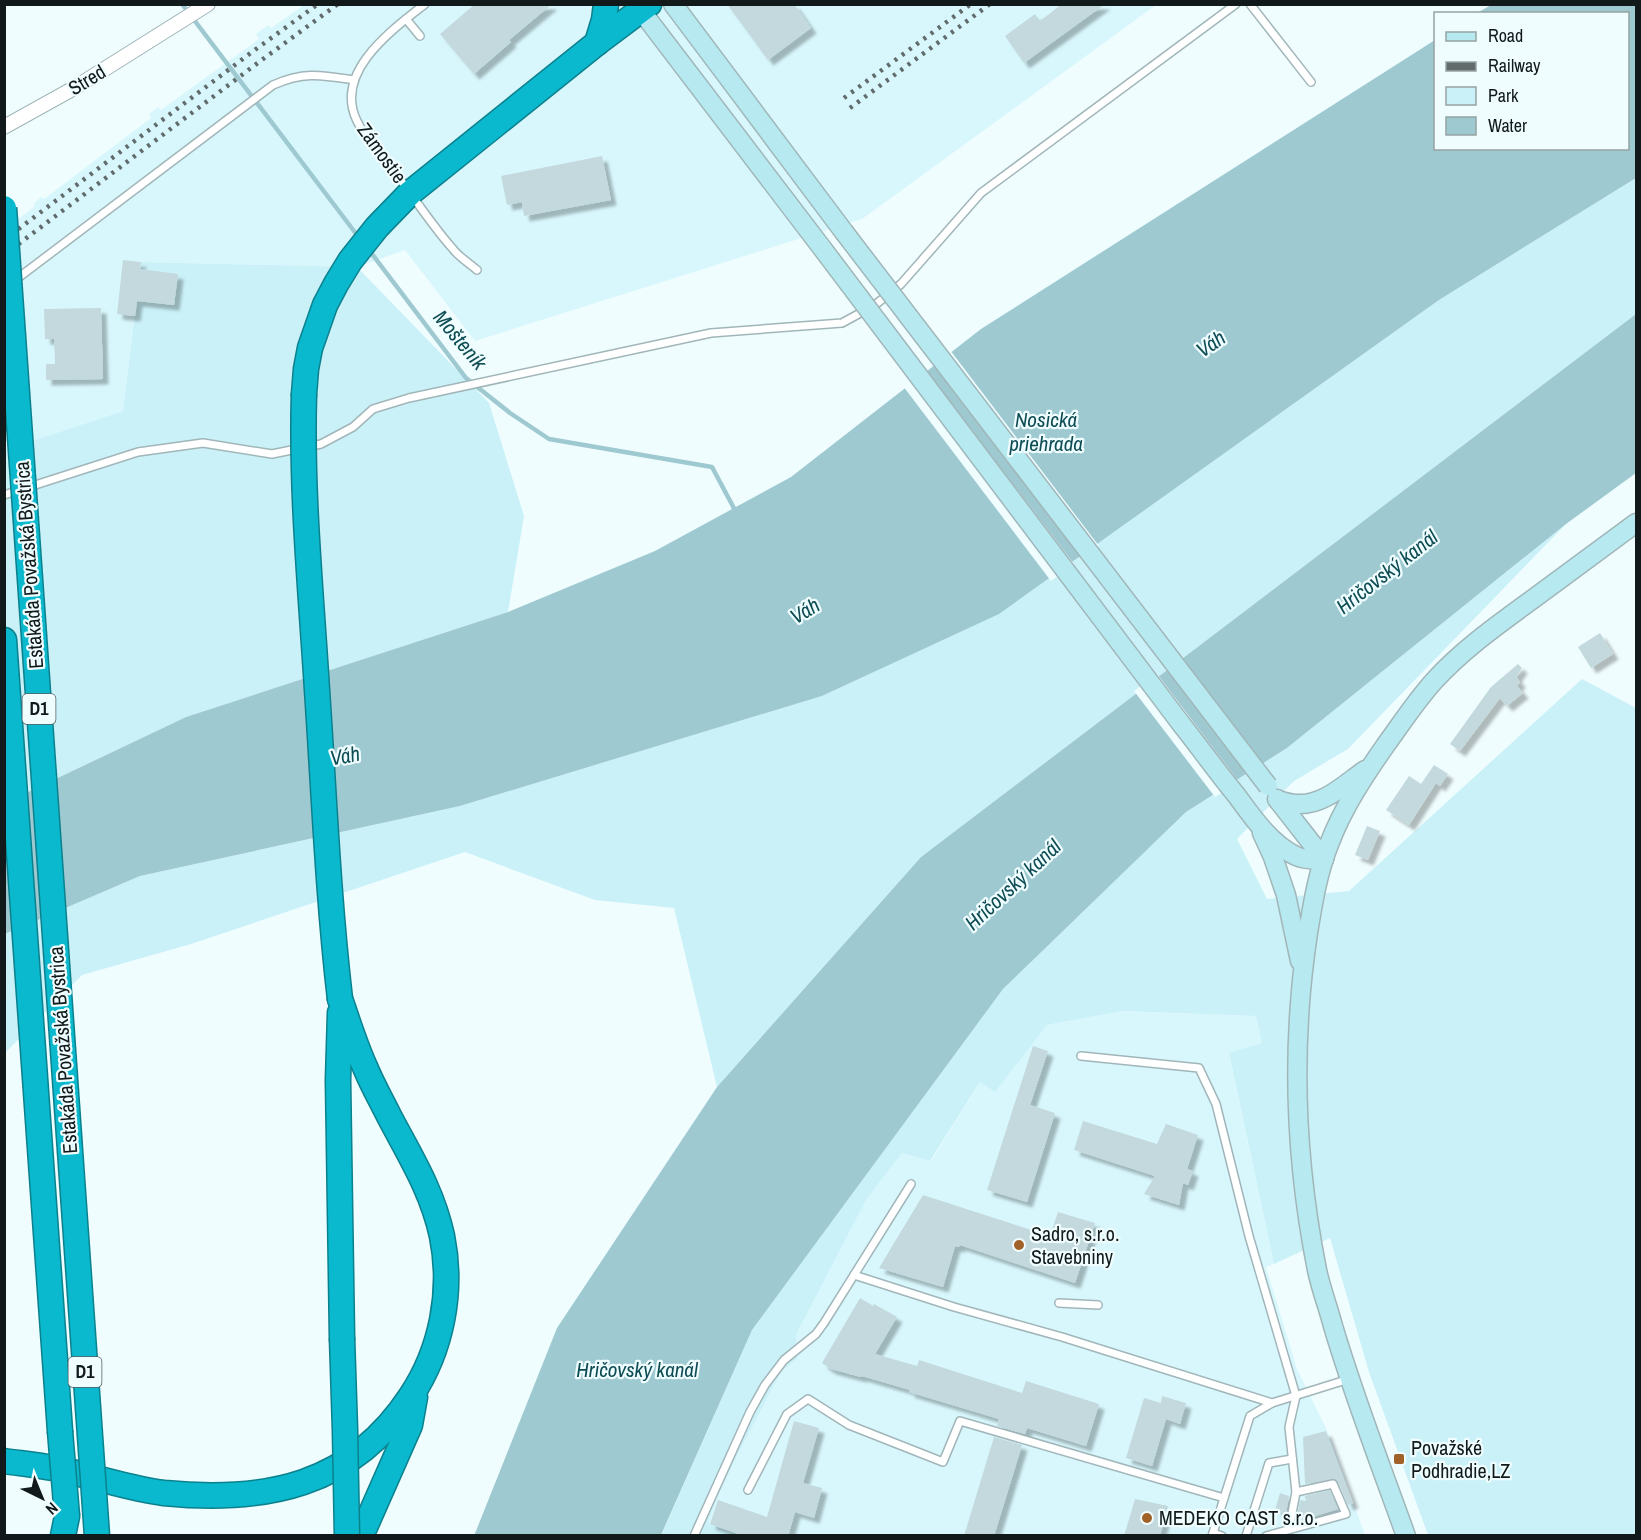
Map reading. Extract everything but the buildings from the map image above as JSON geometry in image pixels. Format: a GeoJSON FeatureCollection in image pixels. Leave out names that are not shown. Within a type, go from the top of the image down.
{"type":"FeatureCollection","features":[{"type":"Feature","properties":{"kind":"highway"},"geometry":{"type":"LineString","coordinates":[[597,43],[606,4]]}},
{"type":"Feature","properties":{"kind":"highway"},"geometry":{"type":"LineString","coordinates":[[347,1536],[338,1080],[340,999],[309,560],[303,434],[304,394],[310,348],[326,305],[350,261],[377,227],[410,193],[642,7]]}},
{"type":"Feature","properties":{"kind":"highway","name":"Estakáda Považská Bystrica"},"geometry":{"type":"LineString","coordinates":[[4,208],[97,1536]]}},
{"type":"Feature","properties":{"kind":"highway","name":"Estakáda Považská Bystrica"},"geometry":{"type":"LineString","coordinates":[[4,640],[66,1529]]}},
{"type":"Feature","properties":{"kind":"highway"},"geometry":{"type":"LineString","coordinates":[[4,1461],[66,1471],[163,1492],[243,1496],[286,1488],[324,1474],[357,1454],[399,1414],[416,1389],[434,1354],[443,1316],[448,1278],[435,1208],[422,1176],[365,1066],[340,999]]}},
{"type":"Feature","properties":{"kind":"highway"},"geometry":{"type":"LineString","coordinates":[[361,1536],[410,1425],[416,1389]]}},
{"type":"Feature","properties":{"kind":"main road"},"geometry":{"type":"LineString","coordinates":[[674,4],[844,232],[1323,859]]}},
{"type":"Feature","properties":{"kind":"main road"},"geometry":{"type":"LineString","coordinates":[[642,7],[1255,820],[1282,847],[1297,856],[1313,860],[1323,859]]}},
{"type":"Feature","properties":{"kind":"main road"},"geometry":{"type":"LineString","coordinates":[[1406,1536],[1348,1379],[1317,1271],[1303,1175],[1298,1107],[1302,972],[1323,859],[1340,819],[1372,765],[1407,715],[1447,668],[1504,620],[1636,523]]}},
{"type":"Feature","properties":{"kind":"main road"},"geometry":{"type":"LineString","coordinates":[[1273,793],[1300,805],[1321,799],[1372,765]]}},
{"type":"Feature","properties":{"kind":"main road"},"geometry":{"type":"LineString","coordinates":[[1255,820],[1273,857],[1286,895],[1302,972]]}},
{"type":"Feature","properties":{"kind":"street","name":"Stred"},"geometry":{"type":"LineString","coordinates":[[4,127],[76,87],[208,4]]}},
{"type":"Feature","properties":{"kind":"lane","name":"Zámostie"},"geometry":{"type":"LineString","coordinates":[[425,4],[367,55],[354,80],[353,106],[356,120],[373,145],[454,250],[477,270]]}},
{"type":"Feature","properties":{"kind":"lane"},"geometry":{"type":"LineString","coordinates":[[4,495],[138,452],[203,443],[272,454],[321,444],[353,427],[373,409],[409,398],[711,333],[842,322],[875,305],[901,284],[981,193],[1236,4]]}},
{"type":"Feature","properties":{"kind":"lane"},"geometry":{"type":"LineString","coordinates":[[1250,4],[1311,82]]}},
{"type":"Feature","properties":{"kind":"lane"},"geometry":{"type":"LineString","coordinates":[[406,19],[420,36]]}},
{"type":"Feature","properties":{"kind":"lane"},"geometry":{"type":"LineString","coordinates":[[4,288],[273,85],[288,78],[306,75],[354,80]]}},
{"type":"Feature","properties":{"kind":"lane"},"geometry":{"type":"LineString","coordinates":[[1081,1056],[1199,1068],[1216,1104],[1249,1236],[1296,1396],[1289,1427],[1296,1492],[1289,1529]]}},
{"type":"Feature","properties":{"kind":"lane"},"geometry":{"type":"LineString","coordinates":[[694,1536],[750,1412],[765,1385],[784,1360],[816,1334],[911,1184]]}},
{"type":"Feature","properties":{"kind":"lane"},"geometry":{"type":"LineString","coordinates":[[854,1275],[1272,1403]]}},
{"type":"Feature","properties":{"kind":"lane"},"geometry":{"type":"LineString","coordinates":[[1059,1303],[1098,1305]]}},
{"type":"Feature","properties":{"kind":"lane"},"geometry":{"type":"LineString","coordinates":[[1222,1536],[1213,1534],[1250,1416],[1272,1403],[1348,1379]]}},
{"type":"Feature","properties":{"kind":"lane"},"geometry":{"type":"LineString","coordinates":[[748,1490],[787,1414],[808,1399],[849,1425],[944,1462],[960,1421],[1224,1498]]}},
{"type":"Feature","properties":{"kind":"lane"},"geometry":{"type":"LineString","coordinates":[[1246,1536],[1269,1463],[1292,1459]]}},
{"type":"Feature","properties":{"kind":"lane"},"geometry":{"type":"LineString","coordinates":[[1266,1536],[1346,1514],[1334,1484],[1296,1492]]}},
{"type":"Feature","properties":{"kind":"shaded area"},"geometry":{"type":"Polygon","coordinates":[[[304,5],[1156,5],[862,219],[475,341],[405,250],[357,267],[141,262],[123,411],[5,450],[5,229],[35,206],[33,204],[41,197],[44,199],[151,118],[149,114],[158,107],[161,110],[259,39],[256,34],[268,25],[271,28],[304,5]]]}},
{"type":"Feature","properties":{"kind":"shaded area"},"geometry":{"type":"Polygon","coordinates":[[[1121,1011],[1256,1016],[1262,1043],[1229,1054],[1274,1264],[1266,1267],[1297,1369],[1326,1428],[1365,1535],[744,1536],[708,1523],[737,1456],[781,1372],[797,1359],[796,1335],[866,1200],[902,1153],[931,1161],[981,1081],[995,1091],[1047,1025],[1121,1011]]]}},
{"type":"Feature","properties":{"kind":"green space"},"geometry":{"type":"Polygon","coordinates":[[[1636,178],[1636,314],[921,857],[717,1087],[674,908],[595,900],[465,852],[191,944],[82,975],[5,1053],[5,934],[140,876],[460,806],[822,696],[998,614],[1439,300],[1636,178]]]}},
{"type":"Feature","properties":{"kind":"green space"},"geometry":{"type":"Polygon","coordinates":[[[141,262],[357,267],[489,403],[524,516],[508,612],[186,717],[5,803],[5,450],[123,411],[141,262]]]}},
{"type":"Feature","properties":{"kind":"green space"},"geometry":{"type":"Polygon","coordinates":[[[1566,524],[1348,749],[1294,781],[1237,839],[1267,899],[1349,891],[1582,679],[1636,708],[1636,1535],[1428,1535],[1369,1372],[1330,1238],[1274,1264],[1229,1053],[1262,1043],[1256,1016],[1122,1011],[1047,1025],[995,1092],[980,1082],[930,1161],[902,1153],[866,1200],[796,1335],[797,1359],[781,1372],[717,1498],[708,1523],[744,1535],[661,1536],[752,1330],[1003,989],[1186,812],[1287,748],[1566,524]]]}},
{"type":"Feature","properties":{"kind":"water"},"geometry":{"type":"Polygon","coordinates":[[[1491,5],[1636,5],[1636,178],[1439,300],[999,614],[822,696],[460,806],[140,876],[5,934],[5,803],[186,717],[508,612],[655,551],[791,477],[981,329],[1434,41],[1434,150],[1629,150],[1629,12],[1479,12],[1491,5]]]}},
{"type":"Feature","properties":{"kind":"water","name":"Hričovský kanál"},"geometry":{"type":"Polygon","coordinates":[[[1636,314],[1636,473],[1566,524],[1287,748],[1186,812],[1003,989],[752,1330],[661,1535],[474,1536],[557,1328],[717,1087],[921,857],[1636,314]]]}},
{"type":"Feature","properties":{"kind":"pier"},"geometry":{"type":"Polygon","coordinates":[[[950,350],[1099,546],[1082,558],[934,362],[950,350]]]}},
{"type":"Feature","properties":{"kind":"pier"},"geometry":{"type":"Polygon","coordinates":[[[925,369],[1074,564],[1051,581],[903,386],[925,369]]]}},
{"type":"Feature","properties":{"kind":"pier"},"geometry":{"type":"Polygon","coordinates":[[[1157,674],[1239,782],[1215,797],[1134,691],[1157,674]]]}},
{"type":"Feature","properties":{"kind":"waterway","name":"Mošteník"},"geometry":{"type":"LineString","coordinates":[[182,4],[360,239]]}},
{"type":"Feature","properties":{"kind":"waterway","name":"Mošteník"},"geometry":{"type":"LineString","coordinates":[[369,250],[466,378],[510,413],[549,439],[712,467],[736,512]]}},
{"type":"Feature","properties":{"kind":"railway"},"geometry":{"type":"LineString","coordinates":[[4,240],[318,4]]}},
{"type":"Feature","properties":{"kind":"railway"},"geometry":{"type":"LineString","coordinates":[[4,255],[338,4]]}},
{"type":"Feature","properties":{"kind":"railway"},"geometry":{"type":"LineString","coordinates":[[844,98],[971,4]]}},
{"type":"Feature","properties":{"kind":"railway"},"geometry":{"type":"LineString","coordinates":[[850,108],[990,4]]}},
{"type":"Feature","properties":{"kind":"place","name":"Sadro, s.r.o. Stavebniny"},"geometry":{"type":"Point","coordinates":[1019,1245]}},
{"type":"Feature","properties":{"kind":"place","name":"Považské Podhradie,LZ"},"geometry":{"type":"Point","coordinates":[1399,1459]}},
{"type":"Feature","properties":{"kind":"place","name":"MEDEKO CAST s.r.o."},"geometry":{"type":"Point","coordinates":[1147,1518]}},
{"type":"Feature","properties":{"kind":"water label","name":"Váh"},"geometry":{"type":"Point","coordinates":[1211,344]}},
{"type":"Feature","properties":{"kind":"water label","name":"Nosická priehrada"},"geometry":{"type":"Point","coordinates":[1046,432]}},
{"type":"Feature","properties":{"kind":"water label","name":"Váh"},"geometry":{"type":"Point","coordinates":[805,611]}},
{"type":"Feature","properties":{"kind":"water label","name":"Váh"},"geometry":{"type":"Point","coordinates":[345,756]}}]}
